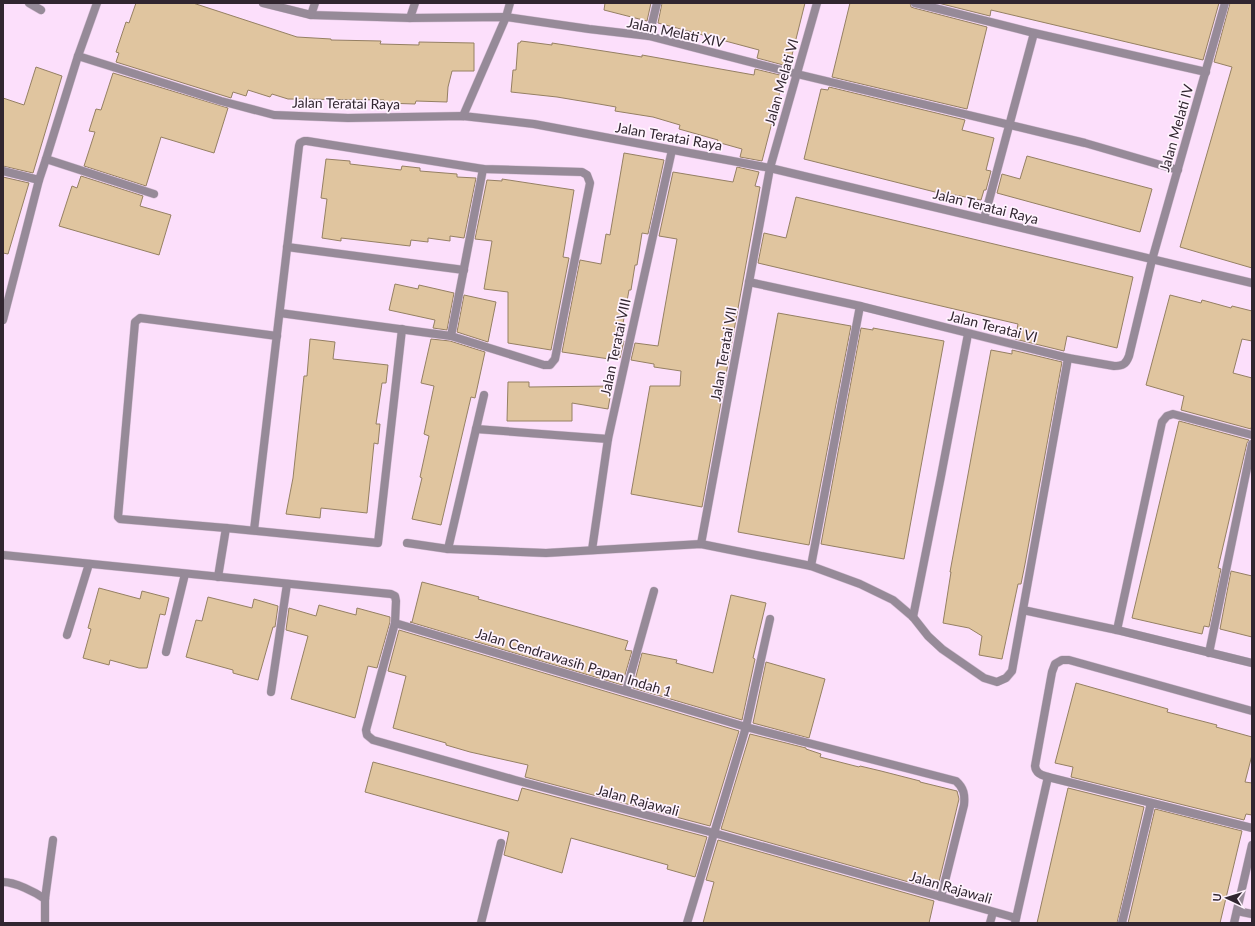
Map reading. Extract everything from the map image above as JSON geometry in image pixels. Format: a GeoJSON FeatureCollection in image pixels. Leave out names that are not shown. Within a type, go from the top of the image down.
{"type":"FeatureCollection","features":[{"type":"Feature","properties":{"kind":"street"},"geometry":{"type":"LineString","coordinates":[[29,3],[41,10]]}},
{"type":"Feature","properties":{"kind":"street"},"geometry":{"type":"LineString","coordinates":[[3,320],[39,180],[78,56],[97,3]]}},
{"type":"Feature","properties":{"kind":"street","name":"Jalan Melati XIV"},"geometry":{"type":"LineString","coordinates":[[262,3],[311,15],[410,18],[506,17],[649,36],[797,74],[1085,143],[1178,170]]}},
{"type":"Feature","properties":{"kind":"street"},"geometry":{"type":"LineString","coordinates":[[311,15],[315,3]]}},
{"type":"Feature","properties":{"kind":"street"},"geometry":{"type":"LineString","coordinates":[[410,18],[415,3]]}},
{"type":"Feature","properties":{"kind":"street"},"geometry":{"type":"LineString","coordinates":[[463,116],[506,17],[510,3]]}},
{"type":"Feature","properties":{"kind":"street"},"geometry":{"type":"LineString","coordinates":[[649,36],[656,3]]}},
{"type":"Feature","properties":{"kind":"street","name":"Jalan Melati VI"},"geometry":{"type":"LineString","coordinates":[[770,168],[817,3]]}},
{"type":"Feature","properties":{"kind":"street"},"geometry":{"type":"LineString","coordinates":[[915,3],[1034,33],[1206,72]]}},
{"type":"Feature","properties":{"kind":"street","name":"Jalan Melati IV"},"geometry":{"type":"LineString","coordinates":[[1152,260],[1226,3]]}},
{"type":"Feature","properties":{"kind":"street"},"geometry":{"type":"LineString","coordinates":[[984,219],[1034,33]]}},
{"type":"Feature","properties":{"kind":"street","name":"Jalan Teratai Raya"},"geometry":{"type":"LineString","coordinates":[[78,56],[221,101],[274,115],[348,118],[463,116],[534,124],[770,168],[1252,283]]}},
{"type":"Feature","properties":{"kind":"street"},"geometry":{"type":"LineString","coordinates":[[254,530],[300,143],[304,141],[483,169],[582,172],[587,175],[590,183],[555,359],[550,365],[544,365],[451,336],[280,313]]}},
{"type":"Feature","properties":{"kind":"street","name":"Jalan Teratai VIII"},"geometry":{"type":"LineString","coordinates":[[592,550],[608,439],[672,150]]}},
{"type":"Feature","properties":{"kind":"street"},"geometry":{"type":"LineString","coordinates":[[46,159],[154,194]]}},
{"type":"Feature","properties":{"kind":"street","name":"Jalan Teratai VII"},"geometry":{"type":"LineString","coordinates":[[701,544],[770,168]]}},
{"type":"Feature","properties":{"kind":"street"},"geometry":{"type":"LineString","coordinates":[[451,336],[483,169]]}},
{"type":"Feature","properties":{"kind":"street"},"geometry":{"type":"LineString","coordinates":[[3,171],[39,180]]}},
{"type":"Feature","properties":{"kind":"street"},"geometry":{"type":"LineString","coordinates":[[287,248],[464,270]]}},
{"type":"Feature","properties":{"kind":"street","name":"Jalan Teratai VI"},"geometry":{"type":"LineString","coordinates":[[749,282],[860,306],[1068,358],[1121,366],[1126,362],[1152,260]]}},
{"type":"Feature","properties":{"kind":"street"},"geometry":{"type":"LineString","coordinates":[[811,566],[860,306]]}},
{"type":"Feature","properties":{"kind":"street"},"geometry":{"type":"LineString","coordinates":[[277,336],[140,318],[135,322],[118,517],[122,520],[254,530],[378,543],[402,329]]}},
{"type":"Feature","properties":{"kind":"street"},"geometry":{"type":"LineString","coordinates":[[912,617],[968,334]]}},
{"type":"Feature","properties":{"kind":"street"},"geometry":{"type":"LineString","coordinates":[[407,543],[448,549],[546,553],[701,544],[811,566],[860,584],[893,600],[912,617],[928,636],[942,649],[984,678],[997,682],[1006,678],[1012,671],[1068,358]]}},
{"type":"Feature","properties":{"kind":"street"},"geometry":{"type":"LineString","coordinates":[[448,549],[484,395]]}},
{"type":"Feature","properties":{"kind":"street"},"geometry":{"type":"LineString","coordinates":[[1117,630],[1162,422],[1167,416],[1173,414],[1252,435]]}},
{"type":"Feature","properties":{"kind":"street"},"geometry":{"type":"LineString","coordinates":[[476,429],[608,439]]}},
{"type":"Feature","properties":{"kind":"street"},"geometry":{"type":"LineString","coordinates":[[1209,652],[1252,444]]}},
{"type":"Feature","properties":{"kind":"street"},"geometry":{"type":"LineString","coordinates":[[218,577],[226,528]]}},
{"type":"Feature","properties":{"kind":"street"},"geometry":{"type":"LineString","coordinates":[[3,555],[391,594],[395,596],[396,601],[395,623]]}},
{"type":"Feature","properties":{"kind":"street"},"geometry":{"type":"LineString","coordinates":[[67,635],[88,564]]}},
{"type":"Feature","properties":{"kind":"street"},"geometry":{"type":"LineString","coordinates":[[166,652],[185,574]]}},
{"type":"Feature","properties":{"kind":"street"},"geometry":{"type":"LineString","coordinates":[[271,692],[287,584]]}},
{"type":"Feature","properties":{"kind":"street"},"geometry":{"type":"LineString","coordinates":[[626,691],[654,590]]}},
{"type":"Feature","properties":{"kind":"street"},"geometry":{"type":"LineString","coordinates":[[1023,610],[1117,630],[1252,663]]}},
{"type":"Feature","properties":{"kind":"street"},"geometry":{"type":"LineString","coordinates":[[687,923],[746,727],[770,619]]}},
{"type":"Feature","properties":{"kind":"street","name":"Jalan Cendrawasih Papan Indah 1"},"geometry":{"type":"LineString","coordinates":[[395,623],[746,727],[956,781],[960,785],[965,795],[964,805],[941,897]]}},
{"type":"Feature","properties":{"kind":"street","name":"Jalan Rajawali"},"geometry":{"type":"LineString","coordinates":[[395,623],[366,730],[367,735],[373,740],[941,897],[993,912],[1016,921]]}},
{"type":"Feature","properties":{"kind":"street"},"geometry":{"type":"LineString","coordinates":[[1252,711],[1069,660],[1062,660],[1056,664],[1052,672],[1034,766],[1038,773],[1048,777],[1252,828]]}},
{"type":"Feature","properties":{"kind":"street"},"geometry":{"type":"LineString","coordinates":[[1016,921],[1048,777]]}},
{"type":"Feature","properties":{"kind":"street"},"geometry":{"type":"LineString","coordinates":[[1122,923],[1151,803]]}},
{"type":"Feature","properties":{"kind":"street"},"geometry":{"type":"LineString","coordinates":[[45,923],[45,899],[53,840]]}},
{"type":"Feature","properties":{"kind":"street"},"geometry":{"type":"LineString","coordinates":[[481,923],[501,843]]}},
{"type":"Feature","properties":{"kind":"street"},"geometry":{"type":"LineString","coordinates":[[1234,923],[1252,845]]}},
{"type":"Feature","properties":{"kind":"street"},"geometry":{"type":"LineString","coordinates":[[3,882],[9,882],[39,894],[45,899]]}},
{"type":"Feature","properties":{"kind":"street"},"geometry":{"type":"LineString","coordinates":[[1237,911],[1252,914]]}},
{"type":"Feature","properties":{"kind":"street"},"geometry":{"type":"LineString","coordinates":[[990,923],[993,912]]}},
{"type":"Feature","properties":{"kind":"building"},"geometry":{"type":"Polygon","coordinates":[[[136,3],[193,3],[297,37],[331,40],[381,41],[380,44],[419,45],[419,42],[474,43],[474,71],[452,71],[448,87],[447,102],[416,101],[415,104],[384,103],[384,100],[288,99],[272,94],[270,97],[248,90],[246,96],[233,92],[231,98],[116,62],[119,53],[116,52],[126,22],[129,23],[136,3]]]}},
{"type":"Feature","properties":{"kind":"building"},"geometry":{"type":"Polygon","coordinates":[[[605,3],[651,3],[647,21],[604,10],[605,3]]]}},
{"type":"Feature","properties":{"kind":"building"},"geometry":{"type":"Polygon","coordinates":[[[662,3],[805,3],[791,59],[789,58],[787,66],[757,58],[759,50],[658,23],[662,3]]]}},
{"type":"Feature","properties":{"kind":"building"},"geometry":{"type":"Polygon","coordinates":[[[850,3],[910,3],[911,7],[914,8],[987,27],[967,109],[832,77],[850,3]]]}},
{"type":"Feature","properties":{"kind":"building"},"geometry":{"type":"Polygon","coordinates":[[[938,3],[1219,3],[1203,60],[991,10],[990,16],[938,3]]]}},
{"type":"Feature","properties":{"kind":"building"},"geometry":{"type":"Polygon","coordinates":[[[1230,3],[1252,3],[1252,268],[1180,247],[1232,67],[1214,62],[1230,3]]]}},
{"type":"Feature","properties":{"kind":"building"},"geometry":{"type":"Polygon","coordinates":[[[521,41],[552,45],[552,43],[642,57],[642,55],[754,75],[755,69],[784,76],[762,161],[740,157],[742,149],[717,142],[718,140],[679,129],[680,125],[653,117],[615,111],[616,107],[599,104],[557,97],[511,92],[513,70],[516,70],[518,43],[521,41]]]}},
{"type":"Feature","properties":{"kind":"building"},"geometry":{"type":"Polygon","coordinates":[[[36,67],[62,76],[33,173],[3,166],[3,98],[24,105],[36,67]]]}},
{"type":"Feature","properties":{"kind":"building"},"geometry":{"type":"Polygon","coordinates":[[[113,73],[228,108],[214,153],[161,137],[146,186],[84,166],[95,132],[89,131],[96,109],[101,110],[113,73]]]}},
{"type":"Feature","properties":{"kind":"building"},"geometry":{"type":"Polygon","coordinates":[[[829,87],[965,120],[962,130],[994,138],[986,170],[991,171],[986,190],[984,190],[981,200],[939,193],[804,159],[821,89],[828,90],[829,87]]]}},
{"type":"Feature","properties":{"kind":"building"},"geometry":{"type":"Polygon","coordinates":[[[624,153],[664,160],[648,234],[642,233],[637,265],[635,265],[631,290],[629,290],[620,340],[624,341],[620,358],[616,357],[616,360],[562,352],[580,260],[601,264],[606,234],[610,235],[624,153]]]}},
{"type":"Feature","properties":{"kind":"building"},"geometry":{"type":"Polygon","coordinates":[[[1027,156],[1152,189],[1140,232],[997,193],[1002,174],[1020,179],[1027,156]]]}},
{"type":"Feature","properties":{"kind":"building"},"geometry":{"type":"Polygon","coordinates":[[[326,159],[350,161],[350,164],[401,170],[402,166],[420,168],[420,171],[457,174],[457,177],[476,178],[464,238],[450,236],[450,241],[428,238],[428,242],[411,240],[410,246],[341,238],[341,241],[322,238],[327,199],[321,198],[326,159]]]}},
{"type":"Feature","properties":{"kind":"building"},"geometry":{"type":"Polygon","coordinates":[[[737,167],[759,172],[755,186],[760,187],[702,507],[631,494],[650,386],[680,386],[681,371],[654,367],[654,364],[631,360],[635,343],[658,346],[677,239],[659,236],[673,172],[733,182],[737,167]]]}},
{"type":"Feature","properties":{"kind":"building"},"geometry":{"type":"Polygon","coordinates":[[[81,176],[143,196],[140,206],[171,215],[159,255],[59,226],[72,186],[77,188],[81,176]]]}},
{"type":"Feature","properties":{"kind":"building"},"geometry":{"type":"Polygon","coordinates":[[[3,177],[29,183],[8,254],[3,253],[3,177]]]}},
{"type":"Feature","properties":{"kind":"building"},"geometry":{"type":"Polygon","coordinates":[[[502,179],[574,190],[563,257],[569,258],[551,350],[508,343],[508,292],[484,289],[492,241],[475,239],[487,180],[502,181],[502,179]]]}},
{"type":"Feature","properties":{"kind":"building"},"geometry":{"type":"Polygon","coordinates":[[[796,197],[1133,277],[1117,348],[1067,336],[1064,351],[1015,339],[1018,324],[758,263],[764,233],[786,238],[796,197]]]}},
{"type":"Feature","properties":{"kind":"building"},"geometry":{"type":"Polygon","coordinates":[[[395,284],[418,289],[419,285],[454,293],[447,330],[433,328],[435,320],[389,310],[395,284]]]}},
{"type":"Feature","properties":{"kind":"building"},"geometry":{"type":"Polygon","coordinates":[[[464,295],[496,302],[488,342],[457,332],[464,295]]]}},
{"type":"Feature","properties":{"kind":"building"},"geometry":{"type":"Polygon","coordinates":[[[1170,295],[1201,303],[1202,300],[1231,308],[1232,306],[1252,311],[1252,341],[1242,339],[1233,373],[1252,378],[1251,429],[1181,410],[1184,396],[1146,385],[1170,295]]]}},
{"type":"Feature","properties":{"kind":"building"},"geometry":{"type":"Polygon","coordinates":[[[778,313],[851,326],[809,545],[738,532],[778,313]]]}},
{"type":"Feature","properties":{"kind":"building"},"geometry":{"type":"Polygon","coordinates":[[[861,328],[873,330],[873,328],[944,341],[904,559],[821,544],[861,328]]]}},
{"type":"Feature","properties":{"kind":"building"},"geometry":{"type":"Polygon","coordinates":[[[310,339],[335,342],[333,359],[388,365],[386,383],[382,383],[376,424],[380,424],[378,444],[374,443],[367,513],[321,508],[320,518],[286,514],[293,478],[304,376],[307,376],[310,339]]]}},
{"type":"Feature","properties":{"kind":"building"},"geometry":{"type":"Polygon","coordinates":[[[431,339],[450,341],[485,352],[475,398],[471,397],[441,525],[412,519],[422,478],[420,477],[429,436],[424,434],[434,386],[421,383],[431,339]]]}},
{"type":"Feature","properties":{"kind":"building"},"geometry":{"type":"Polygon","coordinates":[[[991,350],[1012,354],[1012,350],[1062,362],[1021,584],[1018,584],[1002,659],[979,655],[982,636],[969,628],[943,623],[950,572],[991,350]]]}},
{"type":"Feature","properties":{"kind":"building"},"geometry":{"type":"Polygon","coordinates":[[[508,382],[529,382],[529,387],[612,386],[608,409],[572,403],[572,421],[507,421],[508,382]]]}},
{"type":"Feature","properties":{"kind":"building"},"geometry":{"type":"Polygon","coordinates":[[[1179,421],[1249,440],[1247,443],[1218,568],[1221,569],[1209,627],[1204,626],[1202,634],[1132,618],[1179,421]]]}},
{"type":"Feature","properties":{"kind":"building"},"geometry":{"type":"Polygon","coordinates":[[[1231,571],[1252,576],[1252,637],[1220,629],[1231,571]]]}},
{"type":"Feature","properties":{"kind":"building"},"geometry":{"type":"Polygon","coordinates":[[[422,582],[479,597],[478,599],[628,641],[625,650],[632,651],[622,685],[410,622],[412,622],[422,582]]]}},
{"type":"Feature","properties":{"kind":"building"},"geometry":{"type":"Polygon","coordinates":[[[99,588],[140,599],[142,591],[169,598],[165,615],[160,614],[147,668],[139,668],[110,660],[109,665],[83,658],[91,629],[88,628],[99,588]]]}},
{"type":"Feature","properties":{"kind":"building"},"geometry":{"type":"Polygon","coordinates":[[[731,595],[766,603],[753,658],[755,659],[742,720],[633,688],[642,653],[677,660],[676,663],[713,673],[731,595]]]}},
{"type":"Feature","properties":{"kind":"building"},"geometry":{"type":"Polygon","coordinates":[[[208,597],[252,608],[254,599],[278,606],[275,627],[273,627],[258,680],[233,673],[233,670],[186,657],[196,620],[202,621],[208,597]]]}},
{"type":"Feature","properties":{"kind":"building"},"geometry":{"type":"Polygon","coordinates":[[[319,605],[356,615],[357,608],[390,617],[390,622],[377,668],[368,666],[355,718],[291,699],[308,636],[286,630],[289,608],[316,616],[319,605]]]}},
{"type":"Feature","properties":{"kind":"building"},"geometry":{"type":"Polygon","coordinates":[[[399,630],[739,731],[710,826],[525,777],[528,765],[470,752],[446,745],[446,743],[393,728],[406,676],[388,671],[399,630]]]}},
{"type":"Feature","properties":{"kind":"building"},"geometry":{"type":"Polygon","coordinates":[[[766,662],[825,679],[809,738],[753,723],[766,662]]]}},
{"type":"Feature","properties":{"kind":"building"},"geometry":{"type":"Polygon","coordinates":[[[1076,683],[1168,709],[1167,712],[1217,725],[1216,727],[1252,737],[1252,755],[1245,782],[1252,783],[1252,815],[1246,814],[1244,820],[1071,777],[1073,767],[1055,763],[1076,683]]]}},
{"type":"Feature","properties":{"kind":"building"},"geometry":{"type":"Polygon","coordinates":[[[750,734],[806,748],[821,754],[820,757],[957,791],[959,799],[937,890],[721,829],[750,734]]]}},
{"type":"Feature","properties":{"kind":"building"},"geometry":{"type":"Polygon","coordinates":[[[373,762],[518,801],[522,788],[707,837],[695,877],[667,869],[668,865],[571,838],[562,873],[504,855],[509,832],[365,792],[373,762]]]}},
{"type":"Feature","properties":{"kind":"building"},"geometry":{"type":"Polygon","coordinates":[[[1068,788],[1144,807],[1117,923],[1037,923],[1068,788]]]}},
{"type":"Feature","properties":{"kind":"building"},"geometry":{"type":"Polygon","coordinates":[[[1155,809],[1242,831],[1220,923],[1128,923],[1155,809]]]}},
{"type":"Feature","properties":{"kind":"building"},"geometry":{"type":"Polygon","coordinates":[[[718,840],[934,901],[929,923],[703,923],[714,882],[706,880],[718,840]]]}}]}
